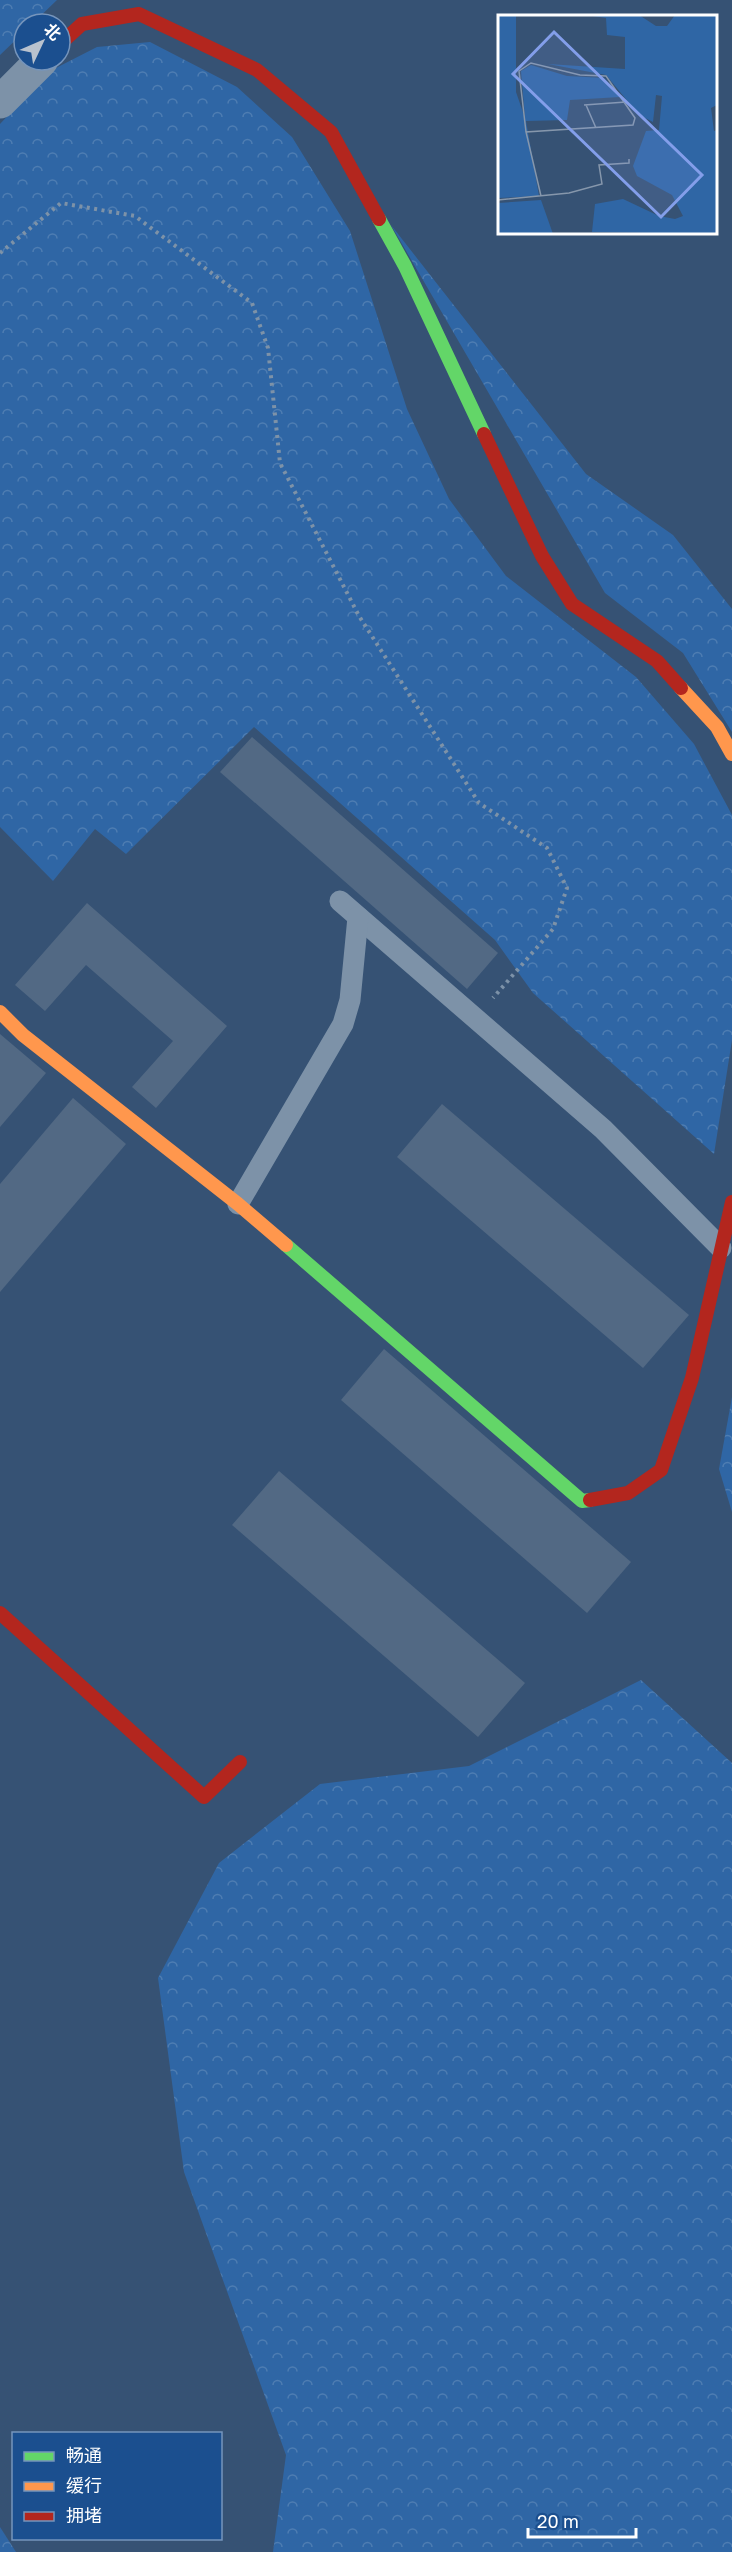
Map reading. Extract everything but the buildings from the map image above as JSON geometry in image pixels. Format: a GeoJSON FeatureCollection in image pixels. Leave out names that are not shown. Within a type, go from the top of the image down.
{"type":"FeatureCollection","features":[{"type":"Feature","properties":{"kind":"street"},"geometry":{"type":"LineString","coordinates":[[72,33],[82,24],[139,14],[257,70],[331,132],[405,266],[542,556],[572,604],[657,661],[717,727],[732,754]]}},
{"type":"Feature","properties":{"kind":"street"},"geometry":{"type":"LineString","coordinates":[[0,102],[30,72]]}},
{"type":"Feature","properties":{"kind":"street"},"geometry":{"type":"LineString","coordinates":[[0,1012],[23,1035],[238,1204],[582,1501],[628,1493],[661,1470],[692,1378],[732,1202]]}},
{"type":"Feature","properties":{"kind":"street"},"geometry":{"type":"LineString","coordinates":[[0,1613],[204,1797],[240,1762]]}},
{"type":"Feature","properties":{"kind":"lane"},"geometry":{"type":"LineString","coordinates":[[340,901],[603,1129],[721,1248]]}},
{"type":"Feature","properties":{"kind":"lane"},"geometry":{"type":"LineString","coordinates":[[238,1204],[343,1024],[350,1000],[358,917]]}},
{"type":"Feature","properties":{"kind":"path"},"geometry":{"type":"LineString","coordinates":[[0,253],[61,203],[135,216],[252,303],[268,348],[280,463],[359,616],[479,802],[547,848],[567,888],[553,928],[475,1019]]}},
{"type":"Feature","properties":{"kind":"green space"},"geometry":{"type":"Polygon","coordinates":[[[0,0],[57,0],[44,12],[12,12],[12,44],[0,55],[0,0]]]}},
{"type":"Feature","properties":{"kind":"green space"},"geometry":{"type":"Polygon","coordinates":[[[150,42],[237,87],[292,137],[350,231],[407,409],[449,499],[506,576],[636,677],[694,744],[732,815],[732,1040],[714,1154],[533,993],[495,940],[254,727],[126,854],[95,829],[53,881],[0,827],[0,124],[49,72],[72,72],[72,60],[97,47],[150,42]]]}},
{"type":"Feature","properties":{"kind":"green space"},"geometry":{"type":"Polygon","coordinates":[[[391,225],[586,474],[673,535],[732,609],[732,732],[683,653],[605,593],[391,225]]]}},
{"type":"Feature","properties":{"kind":"green space"},"geometry":{"type":"Polygon","coordinates":[[[732,1397],[732,1512],[719,1469],[732,1397]]]}},
{"type":"Feature","properties":{"kind":"green space"},"geometry":{"type":"Polygon","coordinates":[[[641,1680],[732,1763],[732,2552],[273,2552],[286,2455],[184,2172],[158,1978],[219,1863],[320,1784],[469,1766],[641,1680]]]}},
{"type":"Feature","properties":{"kind":"green space"},"geometry":{"type":"Polygon","coordinates":[[[0,2527],[16,2552],[0,2552],[0,2527]]]}},
{"type":"Feature","properties":{"kind":"traffic: fast"},"geometry":{"type":"LineString","coordinates":[[379,219],[405,266],[484,434]]}},
{"type":"Feature","properties":{"kind":"traffic: fast"},"geometry":{"type":"LineString","coordinates":[[286,1245],[582,1501],[590,1500]]}},
{"type":"Feature","properties":{"kind":"traffic: slow"},"geometry":{"type":"LineString","coordinates":[[681,688],[717,727],[732,754]]}},
{"type":"Feature","properties":{"kind":"traffic: slow"},"geometry":{"type":"LineString","coordinates":[[0,1012],[23,1035],[238,1204],[286,1245]]}},
{"type":"Feature","properties":{"kind":"traffic: jam"},"geometry":{"type":"LineString","coordinates":[[72,33],[82,24],[139,14],[257,70],[331,132],[379,219]]}},
{"type":"Feature","properties":{"kind":"traffic: jam"},"geometry":{"type":"LineString","coordinates":[[484,434],[542,556],[572,604],[657,661],[681,688]]}},
{"type":"Feature","properties":{"kind":"traffic: jam"},"geometry":{"type":"LineString","coordinates":[[590,1500],[628,1493],[661,1470],[692,1378],[732,1202]]}},
{"type":"Feature","properties":{"kind":"traffic: jam"},"geometry":{"type":"LineString","coordinates":[[0,1613],[204,1797],[240,1762]]}}]}
